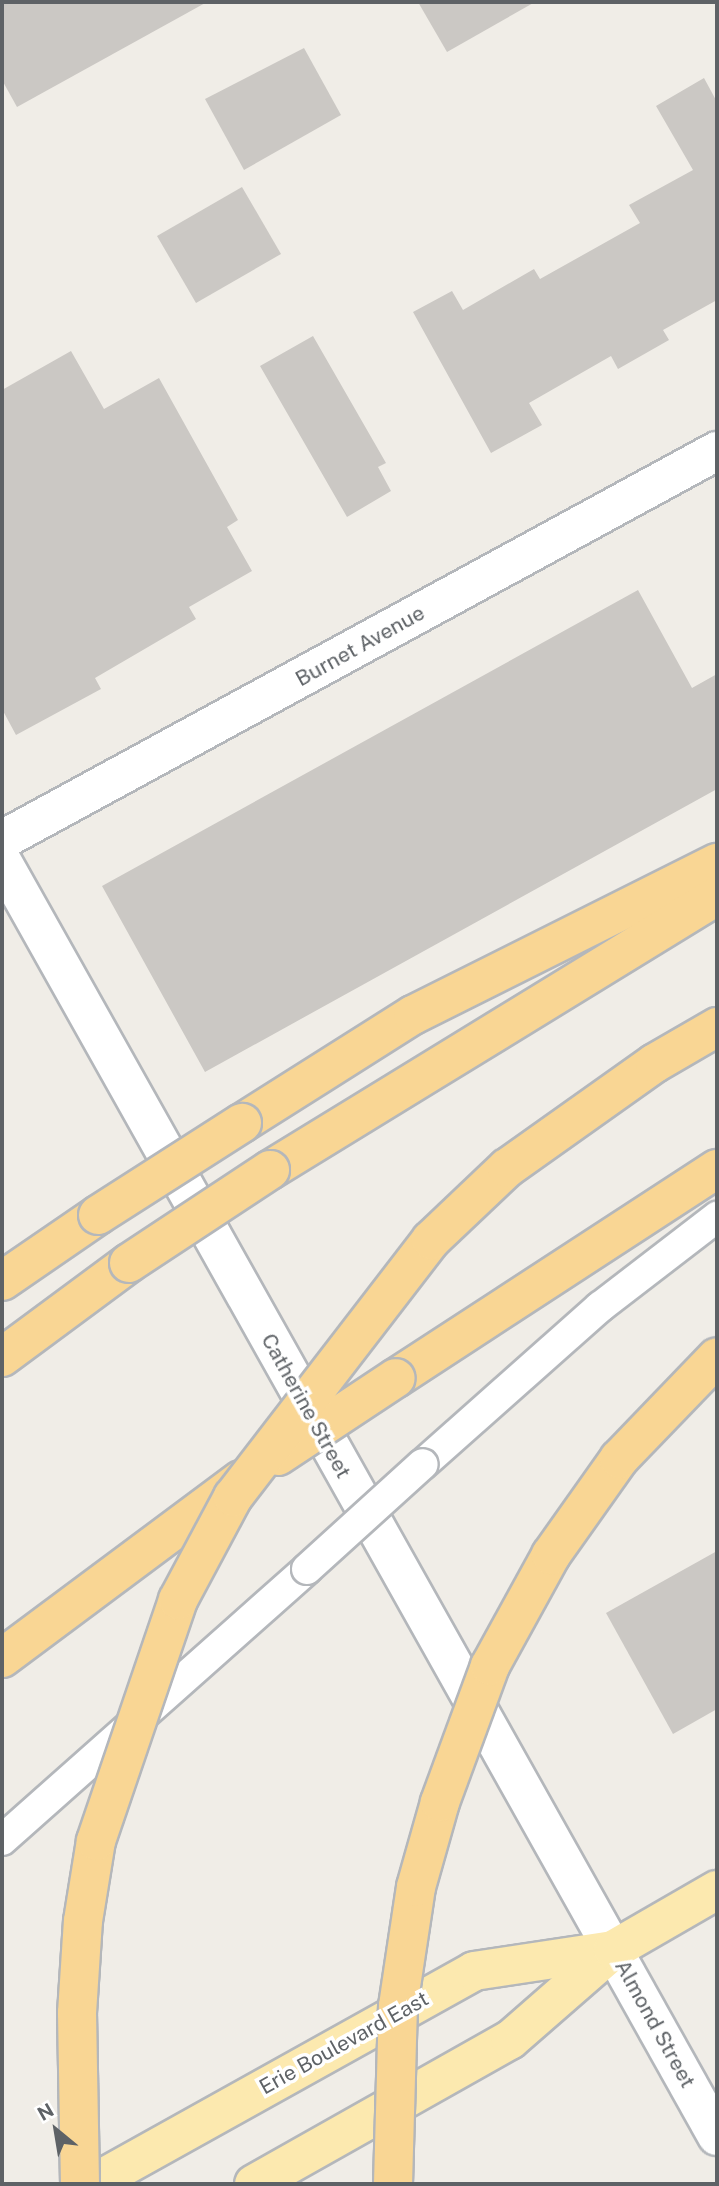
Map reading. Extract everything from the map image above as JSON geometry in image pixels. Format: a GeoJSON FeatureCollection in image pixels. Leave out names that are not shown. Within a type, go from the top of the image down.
{"type":"FeatureCollection","features":[{"type":"Feature","properties":{"kind":"highway"},"geometry":{"type":"LineString","coordinates":[[2,1282],[98,1215],[413,1015],[717,863]]}},
{"type":"Feature","properties":{"kind":"highway"},"geometry":{"type":"LineString","coordinates":[[2,1357],[129,1263],[270,1170],[717,896]]}},
{"type":"Feature","properties":{"kind":"highway"},"geometry":{"type":"LineString","coordinates":[[80,2184],[77,2013],[83,1921],[96,1841],[178,1600],[233,1497],[431,1240],[507,1168],[655,1063],[717,1027]]}},
{"type":"Feature","properties":{"kind":"highway"},"geometry":{"type":"LineString","coordinates":[[2,1658],[241,1480],[717,1169]]}},
{"type":"Feature","properties":{"kind":"highway"},"geometry":{"type":"LineString","coordinates":[[393,2184],[398,2006],[416,1887],[439,1802],[490,1666],[551,1555],[619,1459],[717,1357]]}},
{"type":"Feature","properties":{"kind":"main road","name":"Erie Boulevard East"},"geometry":{"type":"LineString","coordinates":[[254,2184],[510,2040],[612,1950],[717,1890]]}},
{"type":"Feature","properties":{"kind":"main road","name":"Erie Boulevard East"},"geometry":{"type":"LineString","coordinates":[[92,2184],[474,1970],[612,1950]]}},
{"type":"Feature","properties":{"kind":"street","name":"Burnet Avenue"},"geometry":{"type":"LineString","coordinates":[[2,840],[717,451]]}},
{"type":"Feature","properties":{"kind":"street","name":"Catherine Street"},"geometry":{"type":"LineString","coordinates":[[2,860],[612,1950]]}},
{"type":"Feature","properties":{"kind":"street","name":"Almond Street"},"geometry":{"type":"LineString","coordinates":[[612,1950],[717,2136]]}},
{"type":"Feature","properties":{"kind":"lane"},"geometry":{"type":"LineString","coordinates":[[2,1840],[600,1307],[717,1217]]}},
{"type":"Feature","properties":{"kind":"building"},"geometry":{"type":"Polygon","coordinates":[[[2,2],[207,2],[17,107],[2,80],[2,2]]]}},
{"type":"Feature","properties":{"kind":"building"},"geometry":{"type":"Polygon","coordinates":[[[418,2],[535,2],[447,52],[418,2]]]}},
{"type":"Feature","properties":{"kind":"building"},"geometry":{"type":"Polygon","coordinates":[[[304,48],[341,115],[244,170],[205,99],[304,48]]]}},
{"type":"Feature","properties":{"kind":"building"},"geometry":{"type":"Polygon","coordinates":[[[704,78],[717,102],[717,300],[663,330],[669,340],[618,369],[611,356],[529,403],[542,425],[491,453],[413,312],[452,291],[463,310],[534,269],[540,279],[640,223],[629,205],[693,170],[656,106],[704,78]]]}},
{"type":"Feature","properties":{"kind":"building"},"geometry":{"type":"Polygon","coordinates":[[[242,187],[281,254],[196,303],[157,236],[242,187]]]}},
{"type":"Feature","properties":{"kind":"building"},"geometry":{"type":"Polygon","coordinates":[[[313,336],[386,463],[378,467],[391,491],[347,517],[260,366],[313,336]]]}},
{"type":"Feature","properties":{"kind":"building"},"geometry":{"type":"Polygon","coordinates":[[[71,351],[104,409],[159,378],[238,520],[227,527],[252,571],[189,607],[196,619],[95,678],[101,689],[16,735],[2,709],[2,390],[71,351]]]}},
{"type":"Feature","properties":{"kind":"building"},"geometry":{"type":"Polygon","coordinates":[[[638,590],[692,688],[717,674],[717,789],[205,1072],[102,886],[638,590]]]}},
{"type":"Feature","properties":{"kind":"building"},"geometry":{"type":"Polygon","coordinates":[[[717,1551],[717,1709],[673,1734],[606,1613],[717,1551]]]}}]}
